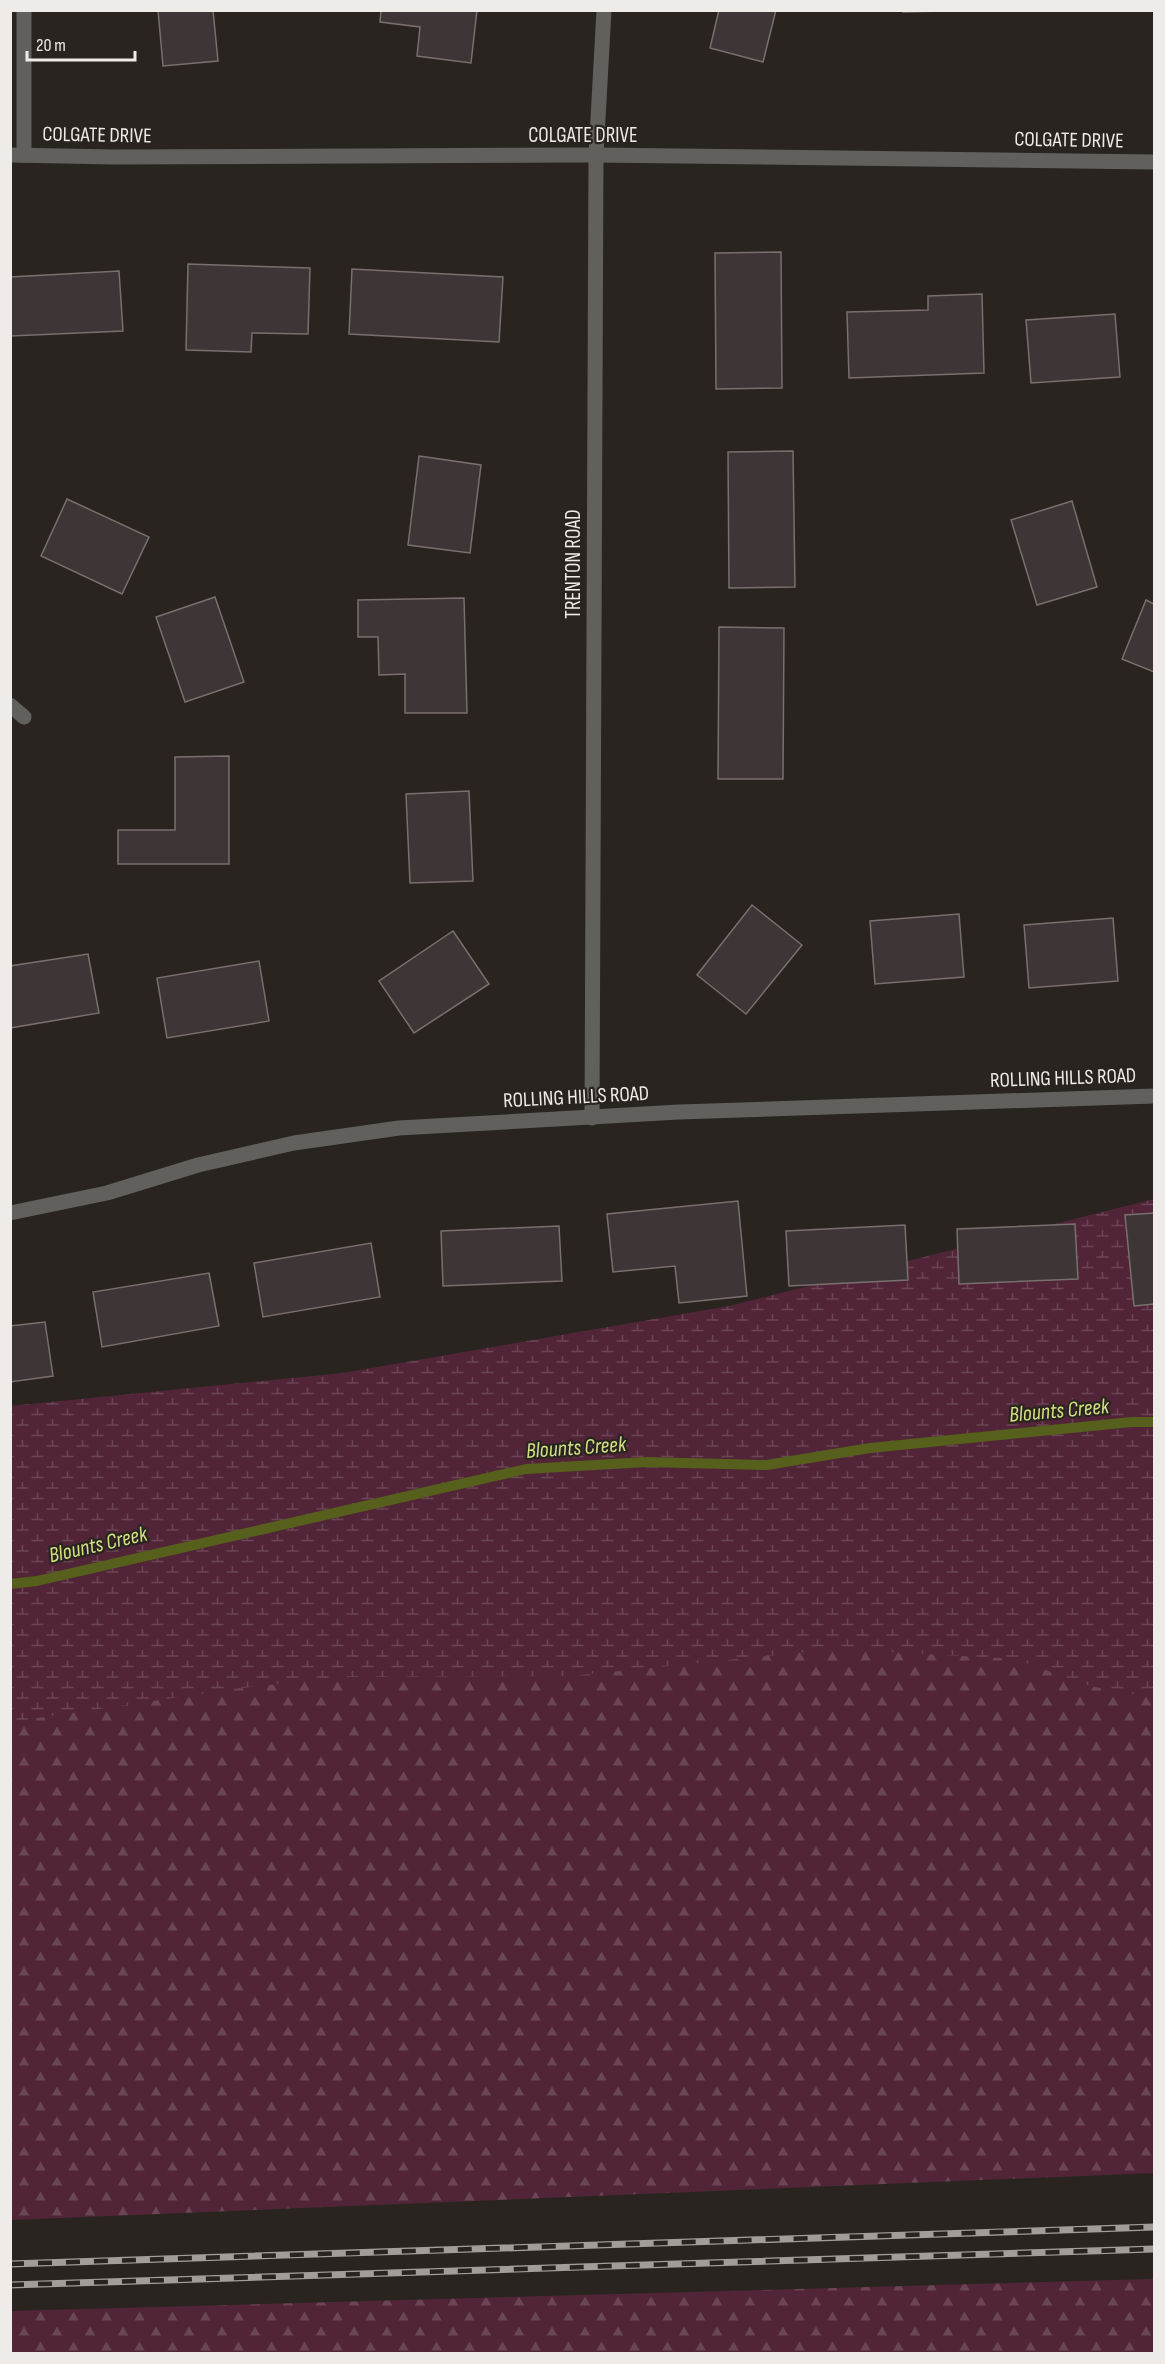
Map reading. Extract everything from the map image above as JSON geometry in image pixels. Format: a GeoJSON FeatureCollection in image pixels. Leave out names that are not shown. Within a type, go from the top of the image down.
{"type":"FeatureCollection","features":[{"type":"Feature","properties":{"kind":"street"},"geometry":{"type":"LineString","coordinates":[[17,155],[24,10]]}},
{"type":"Feature","properties":{"kind":"street","name":"TRENTON ROAD"},"geometry":{"type":"LineString","coordinates":[[592,1118],[596,155],[604,10]]}},
{"type":"Feature","properties":{"kind":"street","name":"COLGATE DRIVE"},"geometry":{"type":"LineString","coordinates":[[17,155],[114,157],[596,155],[1155,162]]}},
{"type":"Feature","properties":{"kind":"street"},"geometry":{"type":"LineString","coordinates":[[10,705],[24,717]]}},
{"type":"Feature","properties":{"kind":"street","name":"ROLLING HILLS ROAD"},"geometry":{"type":"LineString","coordinates":[[10,1214],[107,1193],[198,1165],[294,1143],[399,1128],[679,1112],[1155,1096]]}},
{"type":"Feature","properties":{"kind":"green space"},"geometry":{"type":"Polygon","coordinates":[[[1154,1199],[1154,1698],[1090,1686],[1015,1659],[836,1649],[571,1676],[344,1677],[233,1689],[11,1722],[10,1406],[343,1373],[729,1306],[1154,1199]]]}},
{"type":"Feature","properties":{"kind":"green space"},"geometry":{"type":"Polygon","coordinates":[[[1154,1346],[1154,2173],[11,2220],[10,1449],[1154,1346]]]}},
{"type":"Feature","properties":{"kind":"green space"},"geometry":{"type":"Polygon","coordinates":[[[1154,2279],[1154,2353],[11,2353],[11,2311],[1154,2279]]]}},
{"type":"Feature","properties":{"kind":"building"},"geometry":{"type":"Polygon","coordinates":[[[158,10],[213,10],[218,61],[163,66],[158,10]]]}},
{"type":"Feature","properties":{"kind":"building"},"geometry":{"type":"Polygon","coordinates":[[[381,10],[477,10],[471,63],[417,56],[420,27],[380,22],[381,10]]]}},
{"type":"Feature","properties":{"kind":"building"},"geometry":{"type":"Polygon","coordinates":[[[719,10],[776,10],[763,62],[710,48],[719,10]]]}},
{"type":"Feature","properties":{"kind":"building"},"geometry":{"type":"Polygon","coordinates":[[[903,10],[985,10],[903,12],[903,10]]]}},
{"type":"Feature","properties":{"kind":"building"},"geometry":{"type":"Polygon","coordinates":[[[781,252],[782,388],[716,389],[715,253],[781,252]]]}},
{"type":"Feature","properties":{"kind":"building"},"geometry":{"type":"Polygon","coordinates":[[[188,264],[310,268],[308,334],[252,333],[251,352],[186,350],[188,264]]]}},
{"type":"Feature","properties":{"kind":"building"},"geometry":{"type":"Polygon","coordinates":[[[352,269],[503,277],[499,342],[349,334],[352,269]]]}},
{"type":"Feature","properties":{"kind":"building"},"geometry":{"type":"Polygon","coordinates":[[[119,271],[123,331],[11,336],[10,277],[119,271]]]}},
{"type":"Feature","properties":{"kind":"building"},"geometry":{"type":"Polygon","coordinates":[[[982,294],[984,373],[849,378],[847,312],[928,310],[928,296],[982,294]]]}},
{"type":"Feature","properties":{"kind":"building"},"geometry":{"type":"Polygon","coordinates":[[[1115,314],[1120,377],[1031,383],[1026,320],[1115,314]]]}},
{"type":"Feature","properties":{"kind":"building"},"geometry":{"type":"Polygon","coordinates":[[[793,451],[795,587],[729,588],[728,452],[793,451]]]}},
{"type":"Feature","properties":{"kind":"building"},"geometry":{"type":"Polygon","coordinates":[[[419,456],[481,465],[470,553],[408,545],[419,456]]]}},
{"type":"Feature","properties":{"kind":"building"},"geometry":{"type":"Polygon","coordinates":[[[67,499],[149,537],[122,594],[41,556],[67,499]]]}},
{"type":"Feature","properties":{"kind":"building"},"geometry":{"type":"Polygon","coordinates":[[[1072,501],[1097,587],[1037,605],[1011,520],[1072,501]]]}},
{"type":"Feature","properties":{"kind":"building"},"geometry":{"type":"Polygon","coordinates":[[[215,597],[244,682],[185,702],[156,617],[215,597]]]}},
{"type":"Feature","properties":{"kind":"building"},"geometry":{"type":"Polygon","coordinates":[[[464,598],[467,713],[405,713],[405,674],[379,675],[378,637],[358,637],[358,600],[464,598]]]}},
{"type":"Feature","properties":{"kind":"building"},"geometry":{"type":"Polygon","coordinates":[[[1146,600],[1154,604],[1154,672],[1122,659],[1146,600]]]}},
{"type":"Feature","properties":{"kind":"building"},"geometry":{"type":"Polygon","coordinates":[[[719,627],[784,628],[783,779],[718,779],[719,627]]]}},
{"type":"Feature","properties":{"kind":"building"},"geometry":{"type":"Polygon","coordinates":[[[229,756],[229,864],[118,864],[118,830],[175,830],[175,757],[229,756]]]}},
{"type":"Feature","properties":{"kind":"building"},"geometry":{"type":"Polygon","coordinates":[[[469,791],[473,881],[410,883],[406,794],[469,791]]]}},
{"type":"Feature","properties":{"kind":"building"},"geometry":{"type":"Polygon","coordinates":[[[752,905],[802,945],[746,1014],[697,975],[752,905]]]}},
{"type":"Feature","properties":{"kind":"building"},"geometry":{"type":"Polygon","coordinates":[[[959,914],[964,977],[875,984],[870,921],[959,914]]]}},
{"type":"Feature","properties":{"kind":"building"},"geometry":{"type":"Polygon","coordinates":[[[1113,918],[1118,981],[1029,988],[1024,925],[1113,918]]]}},
{"type":"Feature","properties":{"kind":"building"},"geometry":{"type":"Polygon","coordinates":[[[453,931],[489,984],[414,1033],[379,981],[453,931]]]}},
{"type":"Feature","properties":{"kind":"building"},"geometry":{"type":"Polygon","coordinates":[[[88,954],[99,1013],[10,1028],[10,966],[88,954]]]}},
{"type":"Feature","properties":{"kind":"building"},"geometry":{"type":"Polygon","coordinates":[[[259,961],[269,1021],[167,1038],[157,978],[259,961]]]}},
{"type":"Feature","properties":{"kind":"building"},"geometry":{"type":"Polygon","coordinates":[[[738,1201],[747,1296],[679,1303],[675,1266],[613,1272],[607,1214],[738,1201]]]}},
{"type":"Feature","properties":{"kind":"building"},"geometry":{"type":"Polygon","coordinates":[[[1154,1213],[1154,1304],[1134,1306],[1125,1215],[1154,1213]]]}},
{"type":"Feature","properties":{"kind":"building"},"geometry":{"type":"Polygon","coordinates":[[[1075,1224],[1078,1279],[959,1284],[957,1229],[1075,1224]]]}},
{"type":"Feature","properties":{"kind":"building"},"geometry":{"type":"Polygon","coordinates":[[[905,1225],[908,1280],[789,1286],[786,1231],[905,1225]]]}},
{"type":"Feature","properties":{"kind":"building"},"geometry":{"type":"Polygon","coordinates":[[[559,1226],[562,1281],[443,1286],[441,1231],[559,1226]]]}},
{"type":"Feature","properties":{"kind":"building"},"geometry":{"type":"Polygon","coordinates":[[[371,1243],[380,1297],[263,1317],[254,1263],[371,1243]]]}},
{"type":"Feature","properties":{"kind":"building"},"geometry":{"type":"Polygon","coordinates":[[[209,1273],[219,1326],[102,1347],[93,1292],[209,1273]]]}},
{"type":"Feature","properties":{"kind":"building"},"geometry":{"type":"Polygon","coordinates":[[[45,1322],[53,1376],[10,1382],[10,1326],[45,1322]]]}},
{"type":"Feature","properties":{"kind":"waterway","name":"Blounts Creek"},"geometry":{"type":"LineString","coordinates":[[10,1584],[37,1581],[526,1469],[647,1462],[767,1465],[870,1448],[1132,1422],[1154,1422]]}},
{"type":"Feature","properties":{"kind":"railway"},"geometry":{"type":"LineString","coordinates":[[10,2264],[1154,2227]]}},
{"type":"Feature","properties":{"kind":"railway"},"geometry":{"type":"LineString","coordinates":[[10,2285],[1154,2249]]}}]}
